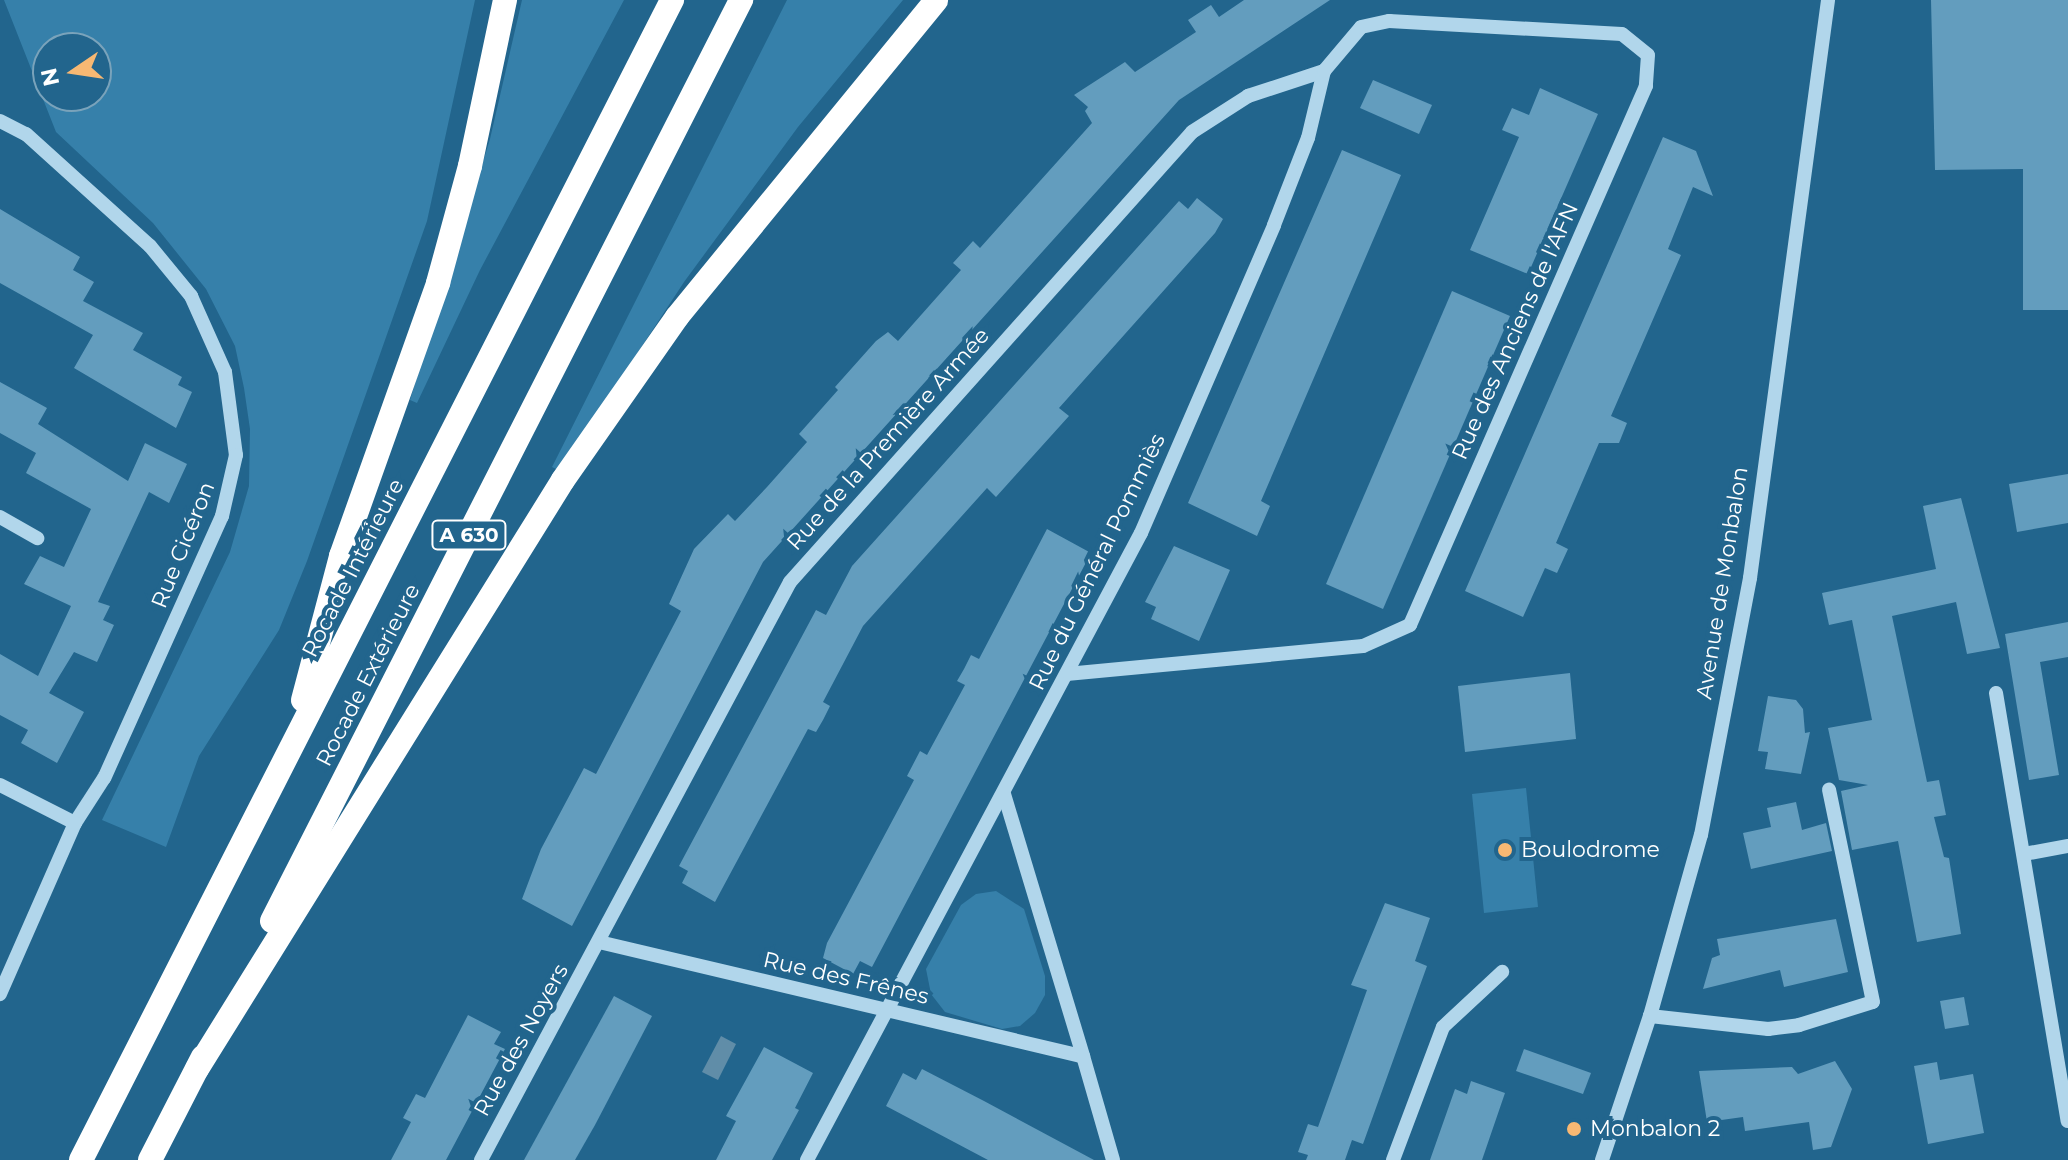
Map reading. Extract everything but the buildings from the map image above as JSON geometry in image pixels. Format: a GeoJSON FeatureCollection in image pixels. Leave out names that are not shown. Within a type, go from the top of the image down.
{"type":"FeatureCollection","features":[{"type":"Feature","properties":{"kind":"highway"},"geometry":{"type":"LineString","coordinates":[[291,745],[341,556],[438,283],[470,166],[505,0]]}},
{"type":"Feature","properties":{"kind":"highway","name":"Rocade Intérieure"},"geometry":{"type":"LineString","coordinates":[[81,1160],[672,0]]}},
{"type":"Feature","properties":{"kind":"highway","name":"Rocade Extérieure"},"geometry":{"type":"LineString","coordinates":[[150,1160],[741,0]]}},
{"type":"Feature","properties":{"kind":"highway"},"geometry":{"type":"LineString","coordinates":[[197,1069],[563,480],[677,317],[936,0]]}},
{"type":"Feature","properties":{"kind":"street","name":"Avenue de Monbalon"},"geometry":{"type":"LineString","coordinates":[[1602,1160],[1650,1016],[1701,835],[1750,578],[1828,0]]}},
{"type":"Feature","properties":{"kind":"street","name":"Rue des Anciens de l'AFN"},"geometry":{"type":"LineString","coordinates":[[1069,674],[1363,646],[1410,625],[1646,86],[1648,55],[1622,34],[1389,21],[1361,27],[1324,71]]}},
{"type":"Feature","properties":{"kind":"street","name":"Rue du Général Pommiès"},"geometry":{"type":"LineString","coordinates":[[807,1160],[1069,674],[1141,533],[1274,225],[1308,138],[1324,71]]}},
{"type":"Feature","properties":{"kind":"street","name":"Rue de la Première Armée"},"geometry":{"type":"LineString","coordinates":[[599,942],[790,582],[1192,132],[1248,96],[1324,71]]}},
{"type":"Feature","properties":{"kind":"street","name":"Rue Cicéron"},"geometry":{"type":"LineString","coordinates":[[0,121],[26,134],[150,246],[191,296],[225,372],[234,426],[232,486],[222,516],[104,778],[75,823],[0,994]]}},
{"type":"Feature","properties":{"kind":"street"},"geometry":{"type":"LineString","coordinates":[[0,517],[37,538]]}},
{"type":"Feature","properties":{"kind":"street"},"geometry":{"type":"LineString","coordinates":[[1996,693],[2068,1121]]}},
{"type":"Feature","properties":{"kind":"street"},"geometry":{"type":"LineString","coordinates":[[0,785],[75,823]]}},
{"type":"Feature","properties":{"kind":"street"},"geometry":{"type":"LineString","coordinates":[[1650,1016],[1768,1029],[1799,1025],[1873,1002],[1829,789]]}},
{"type":"Feature","properties":{"kind":"street"},"geometry":{"type":"LineString","coordinates":[[1004,794],[1113,1160]]}},
{"type":"Feature","properties":{"kind":"street"},"geometry":{"type":"LineString","coordinates":[[2024,854],[2068,846]]}},
{"type":"Feature","properties":{"kind":"street","name":"Rue des Frênes"},"geometry":{"type":"LineString","coordinates":[[599,942],[1083,1056]]}},
{"type":"Feature","properties":{"kind":"street","name":"Rue des Noyers"},"geometry":{"type":"LineString","coordinates":[[481,1160],[599,942]]}},
{"type":"Feature","properties":{"kind":"street"},"geometry":{"type":"LineString","coordinates":[[1393,1160],[1443,1027],[1502,972]]}},
{"type":"Feature","properties":{"kind":"shaded area"},"geometry":{"type":"Polygon","coordinates":[[[4,0],[475,0],[427,221],[307,561],[279,630],[199,756],[166,847],[102,820],[230,552],[249,486],[250,429],[235,346],[206,289],[153,223],[56,132],[48,112],[112,112],[112,32],[32,32],[32,71],[4,0]]]}},
{"type":"Feature","properties":{"kind":"shaded area"},"geometry":{"type":"Polygon","coordinates":[[[522,0],[624,0],[480,270],[417,403],[410,400],[490,139],[522,0]]]}},
{"type":"Feature","properties":{"kind":"shaded area"},"geometry":{"type":"Polygon","coordinates":[[[787,0],[903,0],[798,127],[684,282],[560,471],[552,467],[787,0]]]}},
{"type":"Feature","properties":{"kind":"shaded area","name":"Boulodrome"},"geometry":{"type":"Polygon","coordinates":[[[1526,788],[1538,907],[1484,913],[1472,794],[1526,788]]]}},
{"type":"Feature","properties":{"kind":"shaded area"},"geometry":{"type":"Polygon","coordinates":[[[996,891],[1024,909],[1045,976],[1045,995],[1035,1013],[1020,1026],[1002,1029],[945,1012],[931,994],[926,969],[961,905],[976,894],[996,891]]]}},
{"type":"Feature","properties":{"kind":"shaded area"},"geometry":{"type":"Polygon","coordinates":[[[721,1036],[736,1044],[718,1080],[702,1072],[721,1036]]]}},
{"type":"Feature","properties":{"kind":"place","name":"Boulodrome"},"geometry":{"type":"Point","coordinates":[1505,850]}},
{"type":"Feature","properties":{"kind":"place","name":"Monbalon 2"},"geometry":{"type":"Point","coordinates":[1574,1129]}}]}
